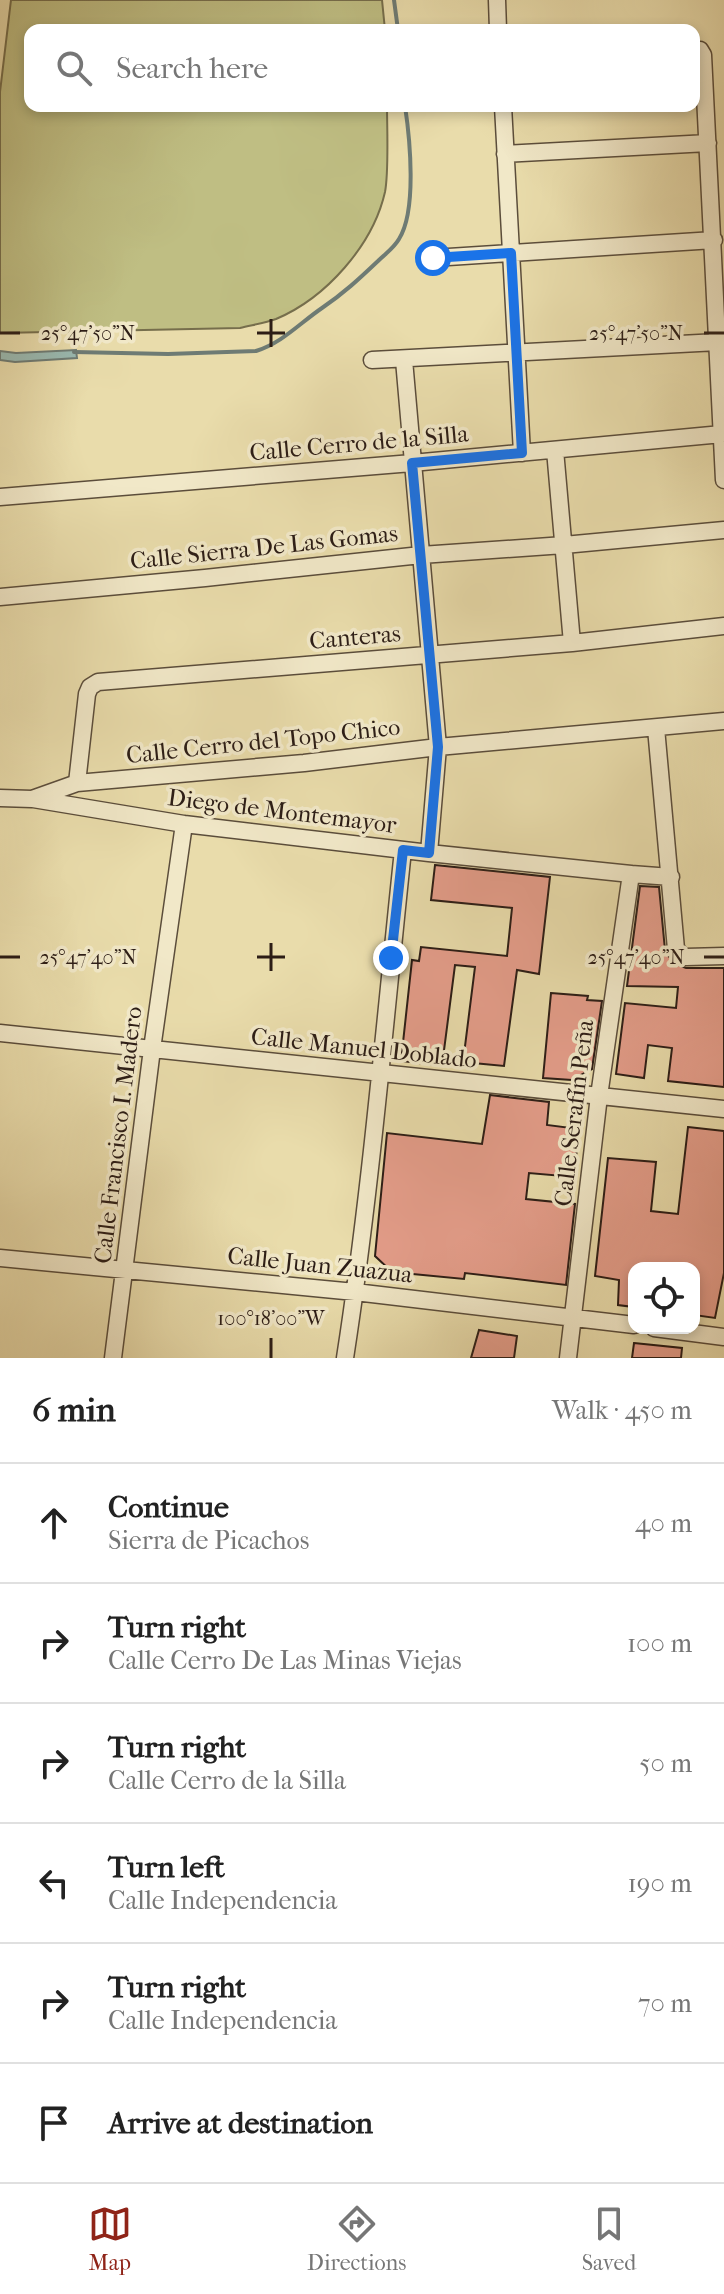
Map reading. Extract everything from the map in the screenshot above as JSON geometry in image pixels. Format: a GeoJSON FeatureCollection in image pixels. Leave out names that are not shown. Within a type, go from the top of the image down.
{"type":"FeatureCollection","features":[{"type":"Feature","properties":{"kind":"street"},"geometry":{"type":"LineString","coordinates":[[497,0],[498,24]]}},
{"type":"Feature","properties":{"kind":"street"},"geometry":{"type":"LineString","coordinates":[[700,62],[718,203],[714,240],[724,480]]}},
{"type":"Feature","properties":{"kind":"street"},"geometry":{"type":"LineString","coordinates":[[503,112],[522,453]]}},
{"type":"Feature","properties":{"kind":"street"},"geometry":{"type":"LineString","coordinates":[[505,154],[708,143]]}},
{"type":"Feature","properties":{"kind":"street"},"geometry":{"type":"LineString","coordinates":[[433,258],[714,240]]}},
{"type":"Feature","properties":{"kind":"street"},"geometry":{"type":"LineString","coordinates":[[372,360],[718,342]]}},
{"type":"Feature","properties":{"kind":"street"},"geometry":{"type":"LineString","coordinates":[[404,360],[438,747],[429,853]]}},
{"type":"Feature","properties":{"kind":"street","name":"Calle Cerro de la Silla"},"geometry":{"type":"LineString","coordinates":[[0,497],[722,434]]}},
{"type":"Feature","properties":{"kind":"street"},"geometry":{"type":"LineString","coordinates":[[555,450],[572,643]]}},
{"type":"Feature","properties":{"kind":"street","name":"Calle Sierra De Las Gomas"},"geometry":{"type":"LineString","coordinates":[[0,597],[421,555],[724,530]]}},
{"type":"Feature","properties":{"kind":"street","name":"Canteras"},"geometry":{"type":"LineString","coordinates":[[77,783],[87,694],[90,687],[98,682],[572,643],[724,626]]}},
{"type":"Feature","properties":{"kind":"street","name":"Calle Cerro del Topo Chico"},"geometry":{"type":"LineString","coordinates":[[0,798],[32,799],[77,783],[724,721]]}},
{"type":"Feature","properties":{"kind":"street"},"geometry":{"type":"LineString","coordinates":[[656,728],[676,949],[682,956],[724,956]]}},
{"type":"Feature","properties":{"kind":"street","name":"Diego de Montemayor"},"geometry":{"type":"LineString","coordinates":[[32,799],[184,824],[671,877]]}},
{"type":"Feature","properties":{"kind":"street","name":"Calle Francisco I. Madero"},"geometry":{"type":"LineString","coordinates":[[113,1358],[184,824]]}},
{"type":"Feature","properties":{"kind":"street"},"geometry":{"type":"LineString","coordinates":[[345,1358],[380,1074],[403,850]]}},
{"type":"Feature","properties":{"kind":"street","name":"Calle Serafín Peña"},"geometry":{"type":"LineString","coordinates":[[568,1358],[599,1096],[631,874]]}},
{"type":"Feature","properties":{"kind":"street","name":"Calle Manuel Doblado"},"geometry":{"type":"LineString","coordinates":[[0,1033],[724,1109]]}},
{"type":"Feature","properties":{"kind":"street","name":"Calle Juan Zuazua"},"geometry":{"type":"LineString","coordinates":[[0,1258],[355,1292],[628,1324]]}},
{"type":"Feature","properties":{"kind":"street"},"geometry":{"type":"LineString","coordinates":[[700,1334],[724,1337]]}},
{"type":"Feature","properties":{"kind":"shaded area"},"geometry":{"type":"Polygon","coordinates":[[[11,0],[382,0],[384,24],[24,24],[24,112],[387,112],[385,192],[370,231],[345,268],[312,298],[276,319],[240,328],[0,333],[0,92],[11,0]]]}},
{"type":"Feature","properties":{"kind":"water"},"geometry":{"type":"Polygon","coordinates":[[[76,350],[77,358],[0,360],[0,351],[76,350]]]}},
{"type":"Feature","properties":{"kind":"building"},"geometry":{"type":"Polygon","coordinates":[[[435,865],[550,877],[539,974],[517,970],[504,1066],[463,1062],[475,967],[455,965],[442,1066],[401,1061],[412,960],[419,961],[421,947],[507,956],[512,908],[431,900],[435,865]]]}},
{"type":"Feature","properties":{"kind":"building"},"geometry":{"type":"Polygon","coordinates":[[[640,886],[659,887],[665,950],[673,963],[686,968],[724,968],[724,1087],[668,1081],[672,1048],[648,1045],[644,1078],[616,1074],[625,1003],[676,1008],[678,987],[627,986],[640,886]]]}},
{"type":"Feature","properties":{"kind":"building"},"geometry":{"type":"Polygon","coordinates":[[[551,993],[588,996],[587,1000],[602,1001],[592,1069],[572,1080],[543,1078],[551,993]]]}},
{"type":"Feature","properties":{"kind":"building"},"geometry":{"type":"Polygon","coordinates":[[[490,1095],[549,1102],[547,1125],[579,1129],[574,1177],[529,1173],[526,1199],[575,1204],[566,1285],[465,1273],[464,1279],[392,1272],[375,1256],[387,1133],[482,1144],[490,1095]]]}},
{"type":"Feature","properties":{"kind":"building"},"geometry":{"type":"Polygon","coordinates":[[[688,1127],[724,1131],[724,1273],[715,1318],[700,1316],[700,1262],[628,1262],[628,1306],[618,1305],[619,1280],[595,1276],[608,1158],[656,1162],[651,1211],[678,1214],[688,1127]]]}},
{"type":"Feature","properties":{"kind":"building"},"geometry":{"type":"Polygon","coordinates":[[[479,1330],[517,1336],[514,1358],[471,1358],[479,1330]]]}},
{"type":"Feature","properties":{"kind":"building"},"geometry":{"type":"Polygon","coordinates":[[[634,1343],[682,1348],[681,1358],[632,1358],[634,1343]]]}},
{"type":"Feature","properties":{"kind":"waterway"},"geometry":{"type":"LineString","coordinates":[[394,0],[397,24]]}},
{"type":"Feature","properties":{"kind":"waterway"},"geometry":{"type":"LineString","coordinates":[[74,352],[168,354],[256,351],[290,332],[351,286],[399,239],[405,227],[410,193],[406,112]]}},
{"type":"Feature","properties":{"kind":"route"},"geometry":{"type":"LineString","coordinates":[[391,958],[403,850],[429,853],[438,747],[412,463],[522,453],[511,253],[433,258]]}}]}
